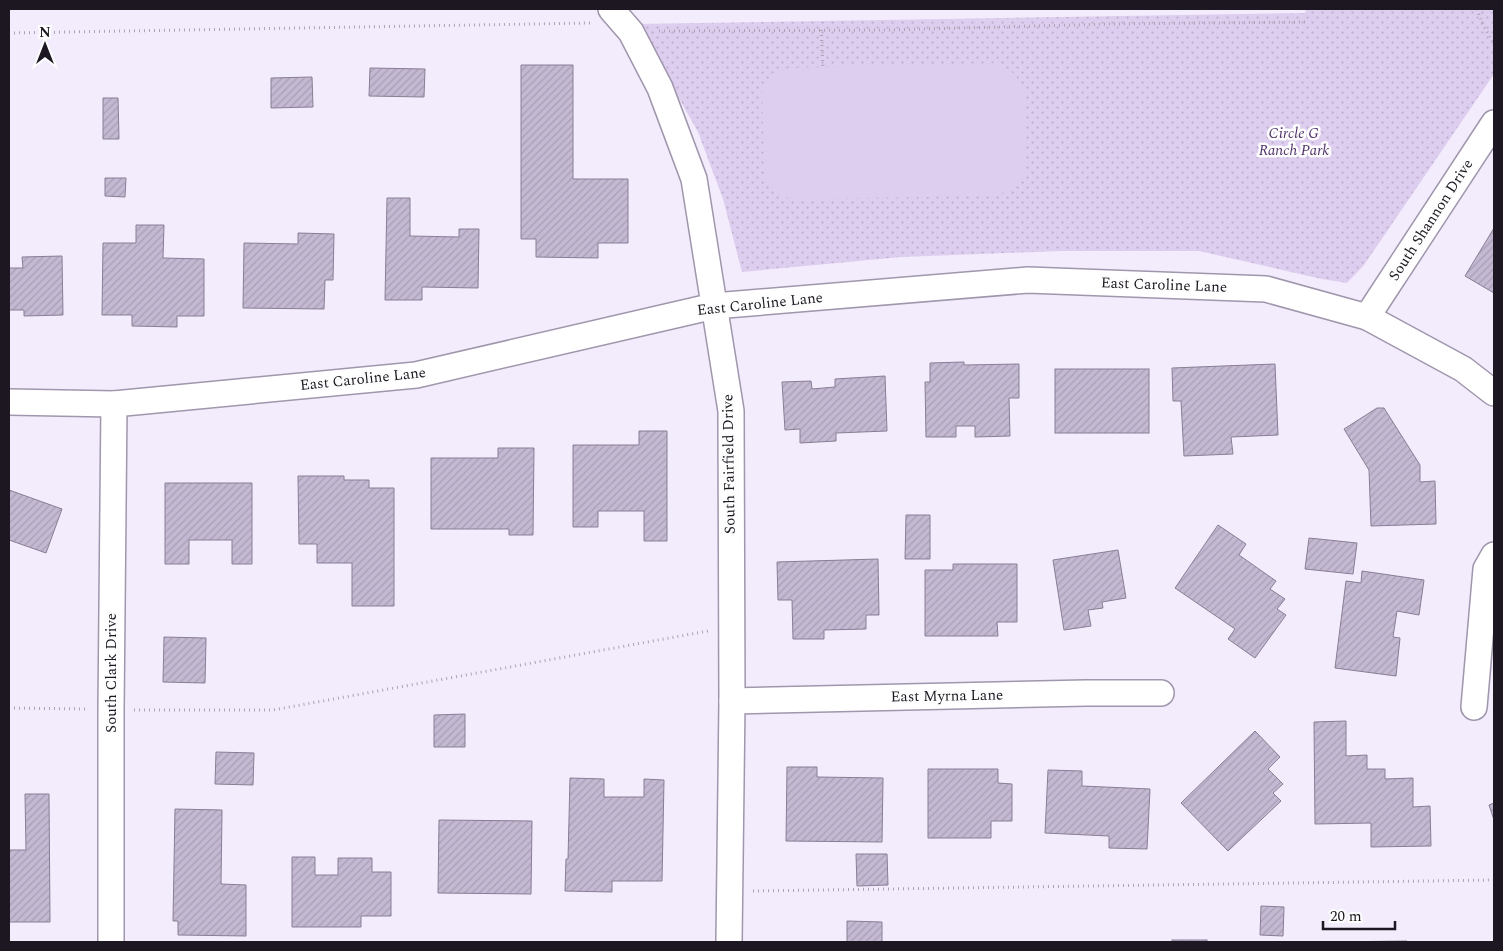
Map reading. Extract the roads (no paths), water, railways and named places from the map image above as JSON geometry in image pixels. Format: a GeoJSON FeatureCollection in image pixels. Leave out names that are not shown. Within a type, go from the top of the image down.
{"type":"FeatureCollection","features":[{"type":"Feature","properties":{"kind":"street","name":"South Fairfield Drive"},"geometry":{"type":"LineString","coordinates":[[621,21],[660,88],[694,179],[731,411],[732,702],[729,942]]}},
{"type":"Feature","properties":{"kind":"street","name":"South Shannon Drive"},"geometry":{"type":"LineString","coordinates":[[1367,317],[1494,123]]}},
{"type":"Feature","properties":{"kind":"street","name":"East Caroline Lane"},"geometry":{"type":"LineString","coordinates":[[9,402],[114,404],[416,375],[714,306],[1028,280],[1266,289],[1367,317],[1463,369],[1494,393]]}},
{"type":"Feature","properties":{"kind":"street","name":"South Clark Drive"},"geometry":{"type":"LineString","coordinates":[[111,942],[114,404]]}},
{"type":"Feature","properties":{"kind":"street"},"geometry":{"type":"LineString","coordinates":[[1474,707],[1486,569],[1494,555]]}},
{"type":"Feature","properties":{"kind":"street","name":"East Myrna Lane"},"geometry":{"type":"LineString","coordinates":[[732,702],[1086,693],[1161,693]]}},
{"type":"Feature","properties":{"kind":"park label","name":"Circle G Ranch Park"},"geometry":{"type":"Point","coordinates":[1294,142]}}]}
